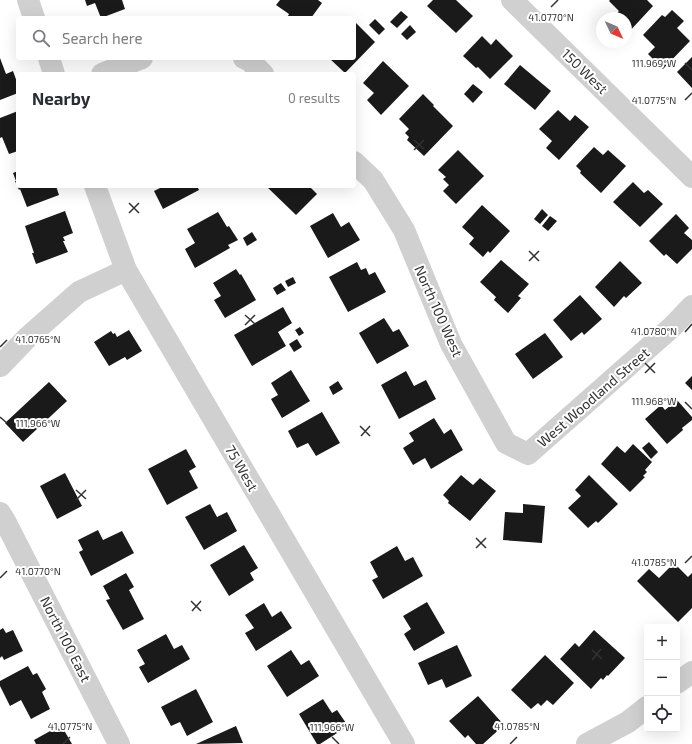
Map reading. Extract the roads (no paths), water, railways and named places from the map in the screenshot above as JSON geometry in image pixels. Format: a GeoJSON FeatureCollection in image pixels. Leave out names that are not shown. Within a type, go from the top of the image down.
{"type":"FeatureCollection","features":[{"type":"Feature","properties":{"kind":"street"},"geometry":{"type":"LineString","coordinates":[[28,0],[33,16]]}},
{"type":"Feature","properties":{"kind":"street","name":"150 West"},"geometry":{"type":"LineString","coordinates":[[512,0],[692,176]]}},
{"type":"Feature","properties":{"kind":"street"},"geometry":{"type":"LineString","coordinates":[[49,60],[53,72]]}},
{"type":"Feature","properties":{"kind":"street"},"geometry":{"type":"LineString","coordinates":[[107,72],[137,60]]}},
{"type":"Feature","properties":{"kind":"street"},"geometry":{"type":"LineString","coordinates":[[248,60],[261,72]]}},
{"type":"Feature","properties":{"kind":"street","name":"North 100 West"},"geometry":{"type":"LineString","coordinates":[[356,164],[373,180],[404,230],[451,344],[506,443],[528,454]]}},
{"type":"Feature","properties":{"kind":"street","name":"75 West"},"geometry":{"type":"LineString","coordinates":[[96,188],[126,270],[404,744]]}},
{"type":"Feature","properties":{"kind":"street"},"geometry":{"type":"LineString","coordinates":[[0,366],[28,337],[79,292],[126,270]]}},
{"type":"Feature","properties":{"kind":"street","name":"West Woodland Street"},"geometry":{"type":"LineString","coordinates":[[528,454],[672,327],[692,306]]}},
{"type":"Feature","properties":{"kind":"street","name":"North 100 East"},"geometry":{"type":"LineString","coordinates":[[0,513],[120,744]]}},
{"type":"Feature","properties":{"kind":"street"},"geometry":{"type":"LineString","coordinates":[[680,681],[692,672]]}},
{"type":"Feature","properties":{"kind":"street"},"geometry":{"type":"LineString","coordinates":[[587,744],[628,722],[644,709]]}}]}
